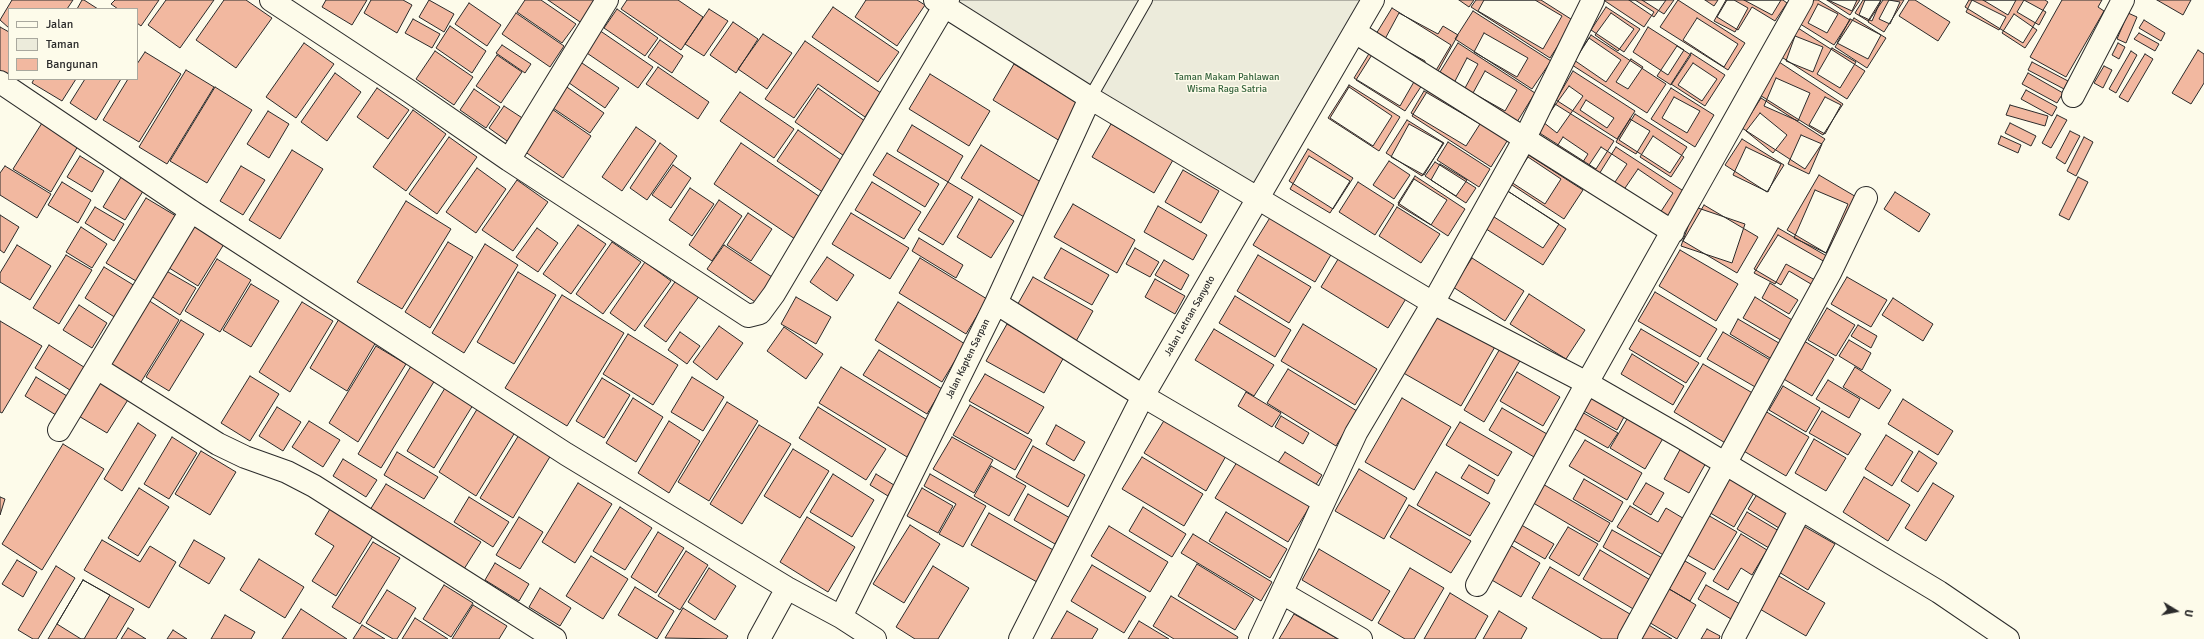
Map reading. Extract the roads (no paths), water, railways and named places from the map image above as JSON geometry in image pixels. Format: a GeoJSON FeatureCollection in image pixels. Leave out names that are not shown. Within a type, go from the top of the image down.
{"type":"FeatureCollection","features":[{"type":"Feature","properties":{"kind":"street"},"geometry":{"type":"LineString","coordinates":[[271,0],[409,91],[509,160],[736,310],[748,316],[760,313],[875,127],[942,2],[1090,98],[1258,200],[1433,303],[1587,383],[1726,464],[1939,592],[2008,639]]}},
{"type":"Feature","properties":{"kind":"street"},"geometry":{"type":"LineString","coordinates":[[509,160],[607,0]]}},
{"type":"Feature","properties":{"kind":"street","name":"Jalan Letnan Sanyoto"},"geometry":{"type":"LineString","coordinates":[[1020,639],[1143,396],[1373,0]]}},
{"type":"Feature","properties":{"kind":"street"},"geometry":{"type":"LineString","coordinates":[[1260,639],[1356,433],[1433,303],[1525,138],[1593,0]]}},
{"type":"Feature","properties":{"kind":"street"},"geometry":{"type":"LineString","coordinates":[[1477,585],[1587,383],[1802,0]]}},
{"type":"Feature","properties":{"kind":"street"},"geometry":{"type":"LineString","coordinates":[[2073,96],[2123,0]]}},
{"type":"Feature","properties":{"kind":"street"},"geometry":{"type":"LineString","coordinates":[[1355,32],[1673,232]]}},
{"type":"Feature","properties":{"kind":"street"},"geometry":{"type":"LineString","coordinates":[[0,82],[191,211],[566,454],[787,588],[841,617],[875,639]]}},
{"type":"Feature","properties":{"kind":"street","name":"Jalan Kapten Sarpan"},"geometry":{"type":"LineString","coordinates":[[841,617],[996,303],[1090,98]]}},
{"type":"Feature","properties":{"kind":"street"},"geometry":{"type":"LineString","coordinates":[[1629,639],[1830,273],[1866,198]]}},
{"type":"Feature","properties":{"kind":"street"},"geometry":{"type":"LineString","coordinates":[[59,430],[191,211]]}},
{"type":"Feature","properties":{"kind":"street"},"geometry":{"type":"LineString","coordinates":[[996,303],[1143,396],[1324,502]]}},
{"type":"Feature","properties":{"kind":"street"},"geometry":{"type":"LineString","coordinates":[[97,368],[218,444],[246,457],[287,472],[314,486],[554,639]]}},
{"type":"Feature","properties":{"kind":"street"},"geometry":{"type":"LineString","coordinates":[[1733,639],[1801,509]]}},
{"type":"Feature","properties":{"kind":"street"},"geometry":{"type":"LineString","coordinates":[[759,639],[787,588]]}},
{"type":"Feature","properties":{"kind":"street"},"geometry":{"type":"LineString","coordinates":[[1282,593],[1361,639]]}},
{"type":"Feature","properties":{"kind":"lane"},"geometry":{"type":"LineString","coordinates":[[1090,98],[1146,0]]}},
{"type":"Feature","properties":{"kind":"park label","name":"Taman Makam Pahlawan Wisma Raga Satria"},"geometry":{"type":"Point","coordinates":[1227,82]}}]}
